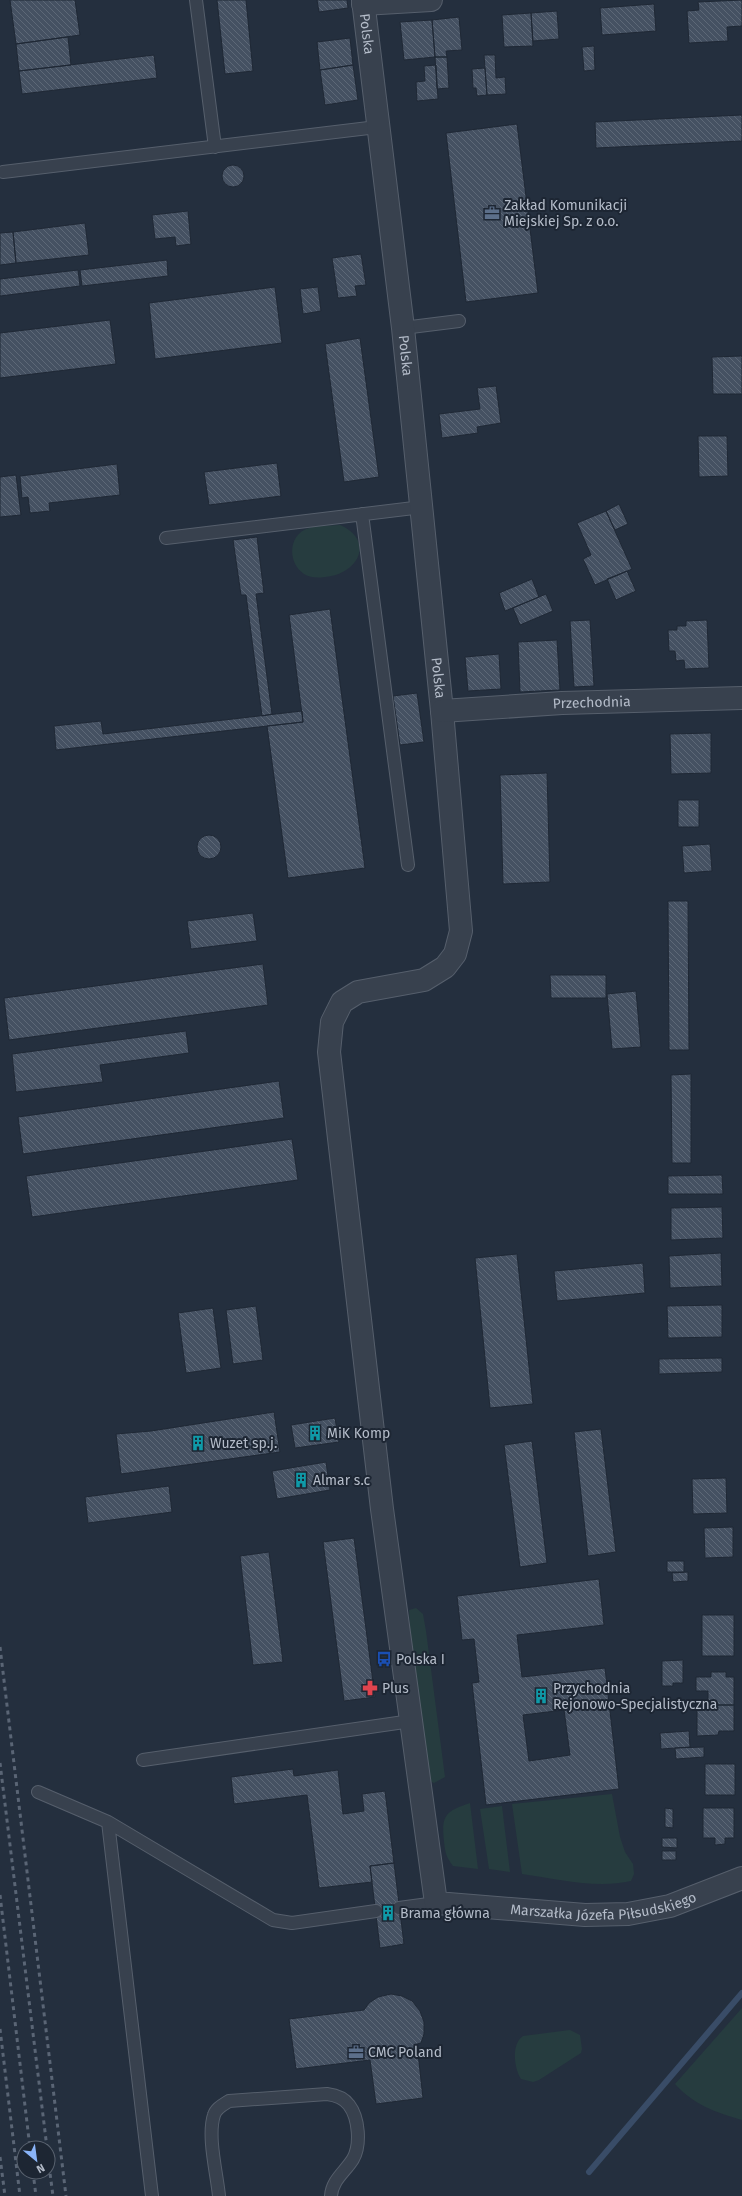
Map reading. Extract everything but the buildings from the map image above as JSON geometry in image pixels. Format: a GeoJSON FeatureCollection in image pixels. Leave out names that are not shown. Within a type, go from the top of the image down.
{"type":"FeatureCollection","features":[{"type":"Feature","properties":{"kind":"street"},"geometry":{"type":"LineString","coordinates":[[363,2],[431,0]]}},
{"type":"Feature","properties":{"kind":"street","name":"Polska"},"geometry":{"type":"LineString","coordinates":[[363,2],[377,127],[403,328],[422,507],[442,711],[461,931],[455,954],[445,967],[424,980],[358,992],[342,1002],[332,1022],[329,1052],[382,1509],[436,1903]]}},
{"type":"Feature","properties":{"kind":"street","name":"Przechodnia"},"geometry":{"type":"LineString","coordinates":[[442,711],[562,703],[742,698]]}},
{"type":"Feature","properties":{"kind":"street","name":"Marszałka Józefa Piłsudskiego"},"geometry":{"type":"LineString","coordinates":[[436,1903],[585,1915],[628,1914],[670,1906],[742,1878]]}},
{"type":"Feature","properties":{"kind":"lane"},"geometry":{"type":"LineString","coordinates":[[196,0],[215,147]]}},
{"type":"Feature","properties":{"kind":"lane"},"geometry":{"type":"LineString","coordinates":[[3,172],[377,127]]}},
{"type":"Feature","properties":{"kind":"lane"},"geometry":{"type":"LineString","coordinates":[[403,328],[459,321]]}},
{"type":"Feature","properties":{"kind":"lane"},"geometry":{"type":"LineString","coordinates":[[166,538],[422,507]]}},
{"type":"Feature","properties":{"kind":"lane"},"geometry":{"type":"LineString","coordinates":[[362,514],[408,865]]}},
{"type":"Feature","properties":{"kind":"lane"},"geometry":{"type":"LineString","coordinates":[[143,1760],[411,1721]]}},
{"type":"Feature","properties":{"kind":"lane"},"geometry":{"type":"LineString","coordinates":[[38,1792],[108,1822],[274,1920],[292,1923],[376,1911]]}},
{"type":"Feature","properties":{"kind":"lane"},"geometry":{"type":"LineString","coordinates":[[108,1822],[152,2196]]}},
{"type":"Feature","properties":{"kind":"lane"},"geometry":{"type":"LineString","coordinates":[[400,1908],[436,1903]]}},
{"type":"Feature","properties":{"kind":"lane"},"geometry":{"type":"LineString","coordinates":[[219,2196],[212,2133],[214,2115],[218,2107],[229,2101],[327,2094],[334,2095],[348,2104],[352,2111],[358,2136],[353,2159],[335,2181],[331,2196]]}},
{"type":"Feature","properties":{"kind":"green space"},"geometry":{"type":"Polygon","coordinates":[[[340,525],[351,531],[357,539],[360,547],[358,556],[354,563],[347,570],[337,575],[317,578],[304,574],[298,569],[292,549],[297,536],[302,531],[309,528],[340,525]]]}},
{"type":"Feature","properties":{"kind":"green space"},"geometry":{"type":"Polygon","coordinates":[[[416,1608],[423,1614],[426,1631],[445,1777],[434,1783],[428,1780],[410,1632],[409,1610],[416,1608]]]}},
{"type":"Feature","properties":{"kind":"green space"},"geometry":{"type":"Polygon","coordinates":[[[612,1794],[620,1837],[625,1852],[633,1864],[634,1874],[631,1881],[590,1884],[522,1874],[512,1804],[612,1794]]]}},
{"type":"Feature","properties":{"kind":"green space"},"geometry":{"type":"Polygon","coordinates":[[[470,1803],[478,1869],[453,1866],[447,1857],[444,1845],[443,1825],[447,1815],[455,1809],[470,1803]]]}},
{"type":"Feature","properties":{"kind":"green space"},"geometry":{"type":"Polygon","coordinates":[[[502,1806],[510,1872],[489,1869],[480,1809],[502,1806]]]}},
{"type":"Feature","properties":{"kind":"green space"},"geometry":{"type":"Polygon","coordinates":[[[742,2008],[742,2120],[697,2103],[675,2084],[742,2008]]]}},
{"type":"Feature","properties":{"kind":"green space"},"geometry":{"type":"Polygon","coordinates":[[[570,2030],[580,2035],[582,2049],[581,2053],[539,2080],[533,2082],[521,2079],[515,2063],[515,2050],[519,2040],[523,2036],[570,2030]]]}},
{"type":"Feature","properties":{"kind":"waterway"},"geometry":{"type":"LineString","coordinates":[[589,2172],[742,1993]]}},
{"type":"Feature","properties":{"kind":"railway"},"geometry":{"type":"LineString","coordinates":[[0,1647],[66,2196]]}},
{"type":"Feature","properties":{"kind":"railway"},"geometry":{"type":"LineString","coordinates":[[0,1763],[46,2140]]}},
{"type":"Feature","properties":{"kind":"railway"},"geometry":{"type":"LineString","coordinates":[[0,1895],[29,2140]]}},
{"type":"Feature","properties":{"kind":"railway"},"geometry":{"type":"LineString","coordinates":[[0,2029],[20,2196]]}},
{"type":"Feature","properties":{"kind":"railway"},"geometry":{"type":"LineString","coordinates":[[0,2157],[5,2196]]}},
{"type":"Feature","properties":{"kind":"railway"},"geometry":{"type":"LineString","coordinates":[[34,2180],[36,2196]]}},
{"type":"Feature","properties":{"kind":"railway"},"geometry":{"type":"LineString","coordinates":[[51,2180],[53,2196]]}},
{"type":"Feature","properties":{"kind":"place","name":"Zakład Komunikacji Miejskiej Sp. z o.o."},"geometry":{"type":"Point","coordinates":[492,213]}},
{"type":"Feature","properties":{"kind":"place","name":"MiK Komp"},"geometry":{"type":"Point","coordinates":[315,1433]}},
{"type":"Feature","properties":{"kind":"place","name":"Wuzet sp.j."},"geometry":{"type":"Point","coordinates":[198,1443]}},
{"type":"Feature","properties":{"kind":"place","name":"Almar s.c"},"geometry":{"type":"Point","coordinates":[301,1480]}},
{"type":"Feature","properties":{"kind":"place","name":"Polska I"},"geometry":{"type":"Point","coordinates":[384,1659]}},
{"type":"Feature","properties":{"kind":"place","name":"Plus"},"geometry":{"type":"Point","coordinates":[370,1688]}},
{"type":"Feature","properties":{"kind":"place","name":"Przychodnia Rejonowo-Specjalistyczna"},"geometry":{"type":"Point","coordinates":[541,1696]}},
{"type":"Feature","properties":{"kind":"place","name":"Brama główna"},"geometry":{"type":"Point","coordinates":[388,1913]}},
{"type":"Feature","properties":{"kind":"place","name":"CMC Poland"},"geometry":{"type":"Point","coordinates":[356,2052]}}]}
